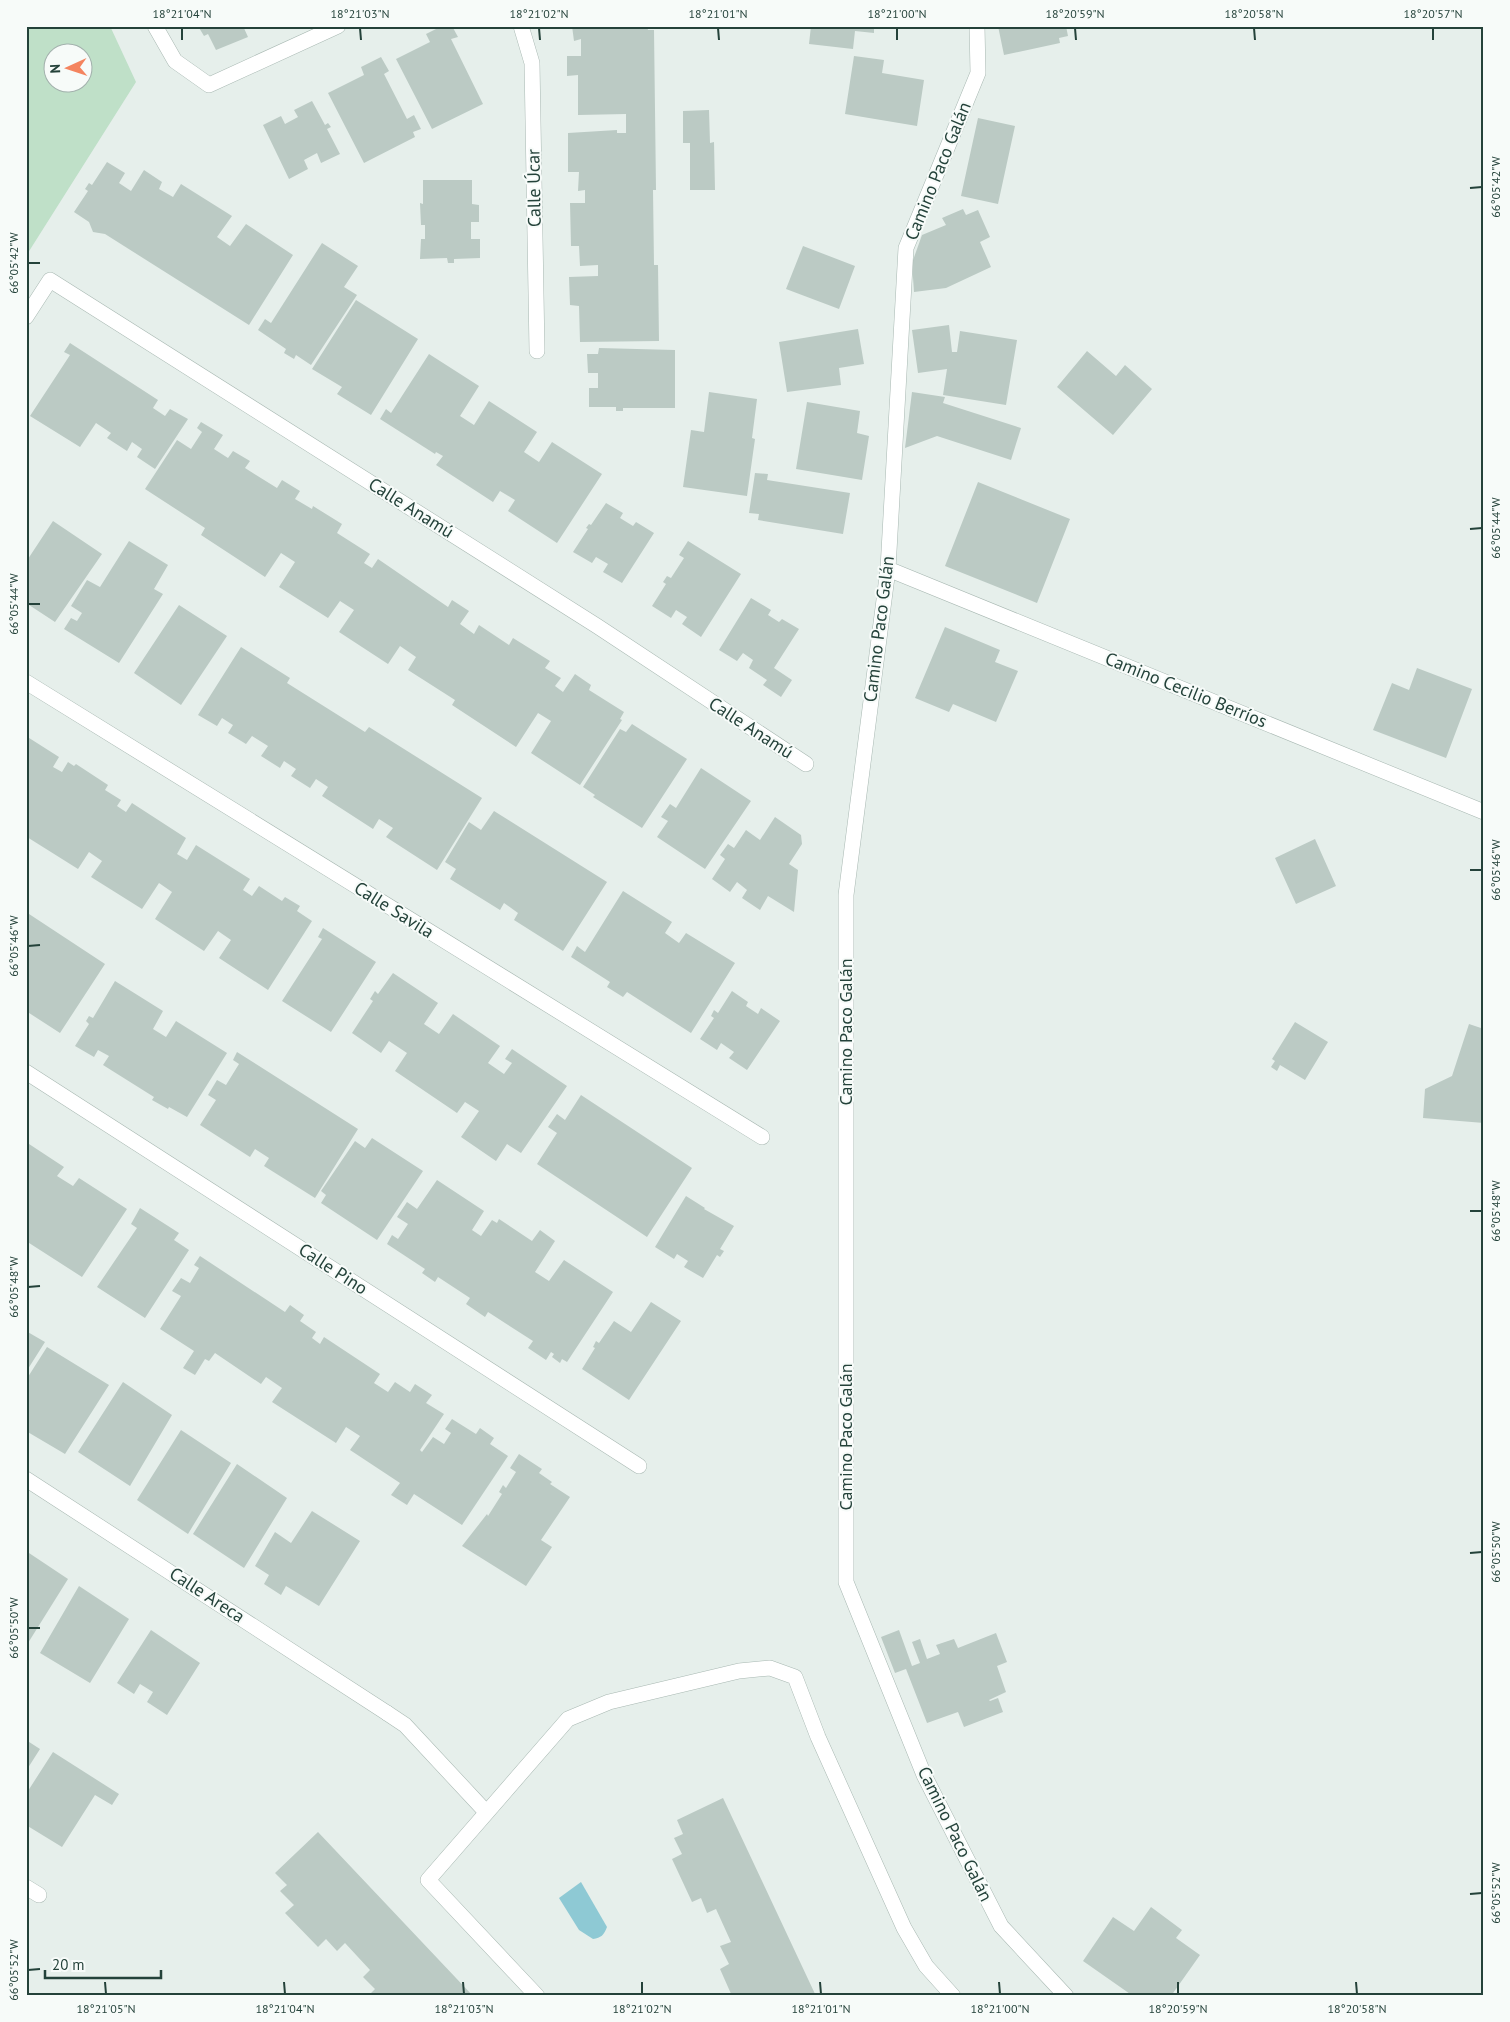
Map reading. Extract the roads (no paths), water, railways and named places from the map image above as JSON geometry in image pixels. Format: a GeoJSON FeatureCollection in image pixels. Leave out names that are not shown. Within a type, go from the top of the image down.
{"type":"FeatureCollection","features":[{"type":"Feature","properties":{"kind":"street"},"geometry":{"type":"LineString","coordinates":[[155,26],[174,61],[209,85],[338,26]]}},
{"type":"Feature","properties":{"kind":"street","name":"Calle Úcar"},"geometry":{"type":"LineString","coordinates":[[520,26],[532,64],[536,351]]}},
{"type":"Feature","properties":{"kind":"street","name":"Camino Paco Galán"},"geometry":{"type":"LineString","coordinates":[[977,26],[978,73],[906,248],[888,570],[846,895],[846,1582],[924,1775],[1001,1926],[1066,1996]]}},
{"type":"Feature","properties":{"kind":"street","name":"Calle Anamú"},"geometry":{"type":"LineString","coordinates":[[26,317],[50,280],[589,621],[806,764]]}},
{"type":"Feature","properties":{"kind":"street","name":"Camino Cecilio Berríos"},"geometry":{"type":"LineString","coordinates":[[888,570],[1484,812]]}},
{"type":"Feature","properties":{"kind":"street","name":"Calle Savila"},"geometry":{"type":"LineString","coordinates":[[26,682],[762,1137]]}},
{"type":"Feature","properties":{"kind":"street","name":"Calle Pino"},"geometry":{"type":"LineString","coordinates":[[26,1072],[639,1466]]}},
{"type":"Feature","properties":{"kind":"street","name":"Calle Areca"},"geometry":{"type":"LineString","coordinates":[[26,1478],[405,1725],[486,1812]]}},
{"type":"Feature","properties":{"kind":"street"},"geometry":{"type":"LineString","coordinates":[[537,1996],[428,1880],[568,1719],[609,1702],[739,1671],[770,1668],[794,1677],[818,1737],[904,1928],[926,1966],[953,1996]]}},
{"type":"Feature","properties":{"kind":"water"},"geometry":{"type":"Polygon","coordinates":[[[581,1882],[607,1927],[602,1936],[596,1939],[579,1930],[559,1898],[581,1882]]]}}]}
